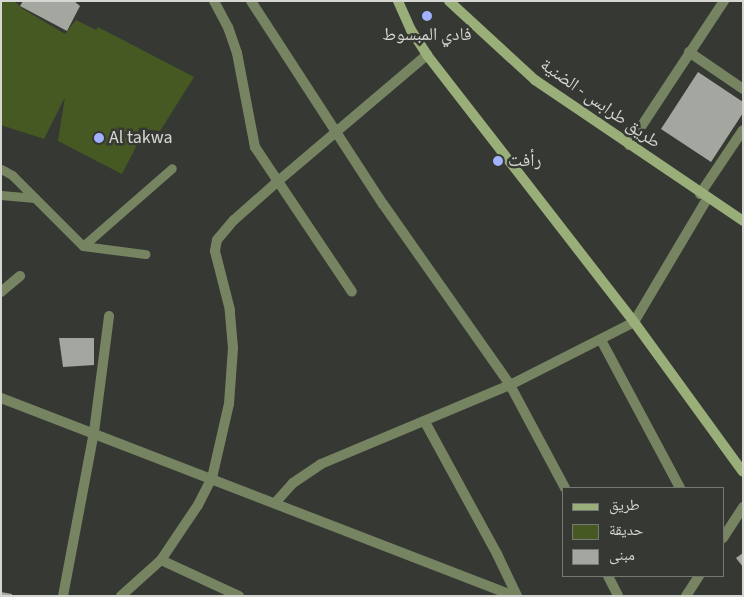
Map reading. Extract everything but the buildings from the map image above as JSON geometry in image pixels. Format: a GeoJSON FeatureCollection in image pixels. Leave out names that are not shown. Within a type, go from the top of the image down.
{"type":"FeatureCollection","features":[{"type":"Feature","properties":{"kind":"main road"},"geometry":{"type":"LineString","coordinates":[[398,1],[411,30],[427,55],[634,322],[743,472]]}},
{"type":"Feature","properties":{"kind":"main road","name":"طريق طرابس - الضنية"},"geometry":{"type":"LineString","coordinates":[[448,1],[536,80],[743,221]]}},
{"type":"Feature","properties":{"kind":"street"},"geometry":{"type":"LineString","coordinates":[[214,1],[228,27],[236,53],[255,147],[352,292]]}},
{"type":"Feature","properties":{"kind":"street"},"geometry":{"type":"LineString","coordinates":[[251,1],[383,204],[510,385],[564,487]]}},
{"type":"Feature","properties":{"kind":"street"},"geometry":{"type":"LineString","coordinates":[[629,145],[724,1]]}},
{"type":"Feature","properties":{"kind":"street"},"geometry":{"type":"LineString","coordinates":[[689,52],[743,89]]}},
{"type":"Feature","properties":{"kind":"street"},"geometry":{"type":"LineString","coordinates":[[121,596],[161,560],[198,505],[212,478],[228,404],[233,348],[230,310],[215,244],[234,220],[427,55]]}},
{"type":"Feature","properties":{"kind":"street"},"geometry":{"type":"LineString","coordinates":[[275,504],[293,484],[321,464],[426,422],[510,385],[634,322],[743,130]]}},
{"type":"Feature","properties":{"kind":"street"},"geometry":{"type":"LineString","coordinates":[[1,292],[20,276]]}},
{"type":"Feature","properties":{"kind":"street"},"geometry":{"type":"LineString","coordinates":[[63,596],[94,432],[109,316]]}},
{"type":"Feature","properties":{"kind":"street"},"geometry":{"type":"LineString","coordinates":[[601,340],[679,487]]}},
{"type":"Feature","properties":{"kind":"street"},"geometry":{"type":"LineString","coordinates":[[1,398],[94,432],[275,504],[516,596]]}},
{"type":"Feature","properties":{"kind":"street"},"geometry":{"type":"LineString","coordinates":[[426,422],[497,554],[516,596]]}},
{"type":"Feature","properties":{"kind":"street"},"geometry":{"type":"LineString","coordinates":[[724,536],[743,507]]}},
{"type":"Feature","properties":{"kind":"street"},"geometry":{"type":"LineString","coordinates":[[161,560],[239,596]]}},
{"type":"Feature","properties":{"kind":"street"},"geometry":{"type":"LineString","coordinates":[[608,577],[618,596]]}},
{"type":"Feature","properties":{"kind":"street"},"geometry":{"type":"LineString","coordinates":[[686,596],[698,577]]}},
{"type":"Feature","properties":{"kind":"lane"},"geometry":{"type":"LineString","coordinates":[[83,246],[172,168]]}},
{"type":"Feature","properties":{"kind":"lane"},"geometry":{"type":"LineString","coordinates":[[1,169],[12,175],[83,246],[145,254]]}},
{"type":"Feature","properties":{"kind":"lane"},"geometry":{"type":"LineString","coordinates":[[1,195],[35,198]]}},
{"type":"Feature","properties":{"kind":"green space"},"geometry":{"type":"Polygon","coordinates":[[[1,1],[14,1],[23,9],[65,34],[76,20],[96,30],[98,27],[194,77],[160,131],[139,128],[138,133],[142,135],[122,174],[58,141],[65,97],[44,139],[1,125],[1,1]]]}},
{"type":"Feature","properties":{"kind":"place","name":"فادي المبسوط"},"geometry":{"type":"Point","coordinates":[427,16]}},
{"type":"Feature","properties":{"kind":"place","name":"Al takwa"},"geometry":{"type":"Point","coordinates":[99,138]}},
{"type":"Feature","properties":{"kind":"place","name":"رأفت"},"geometry":{"type":"Point","coordinates":[498,161]}}]}
